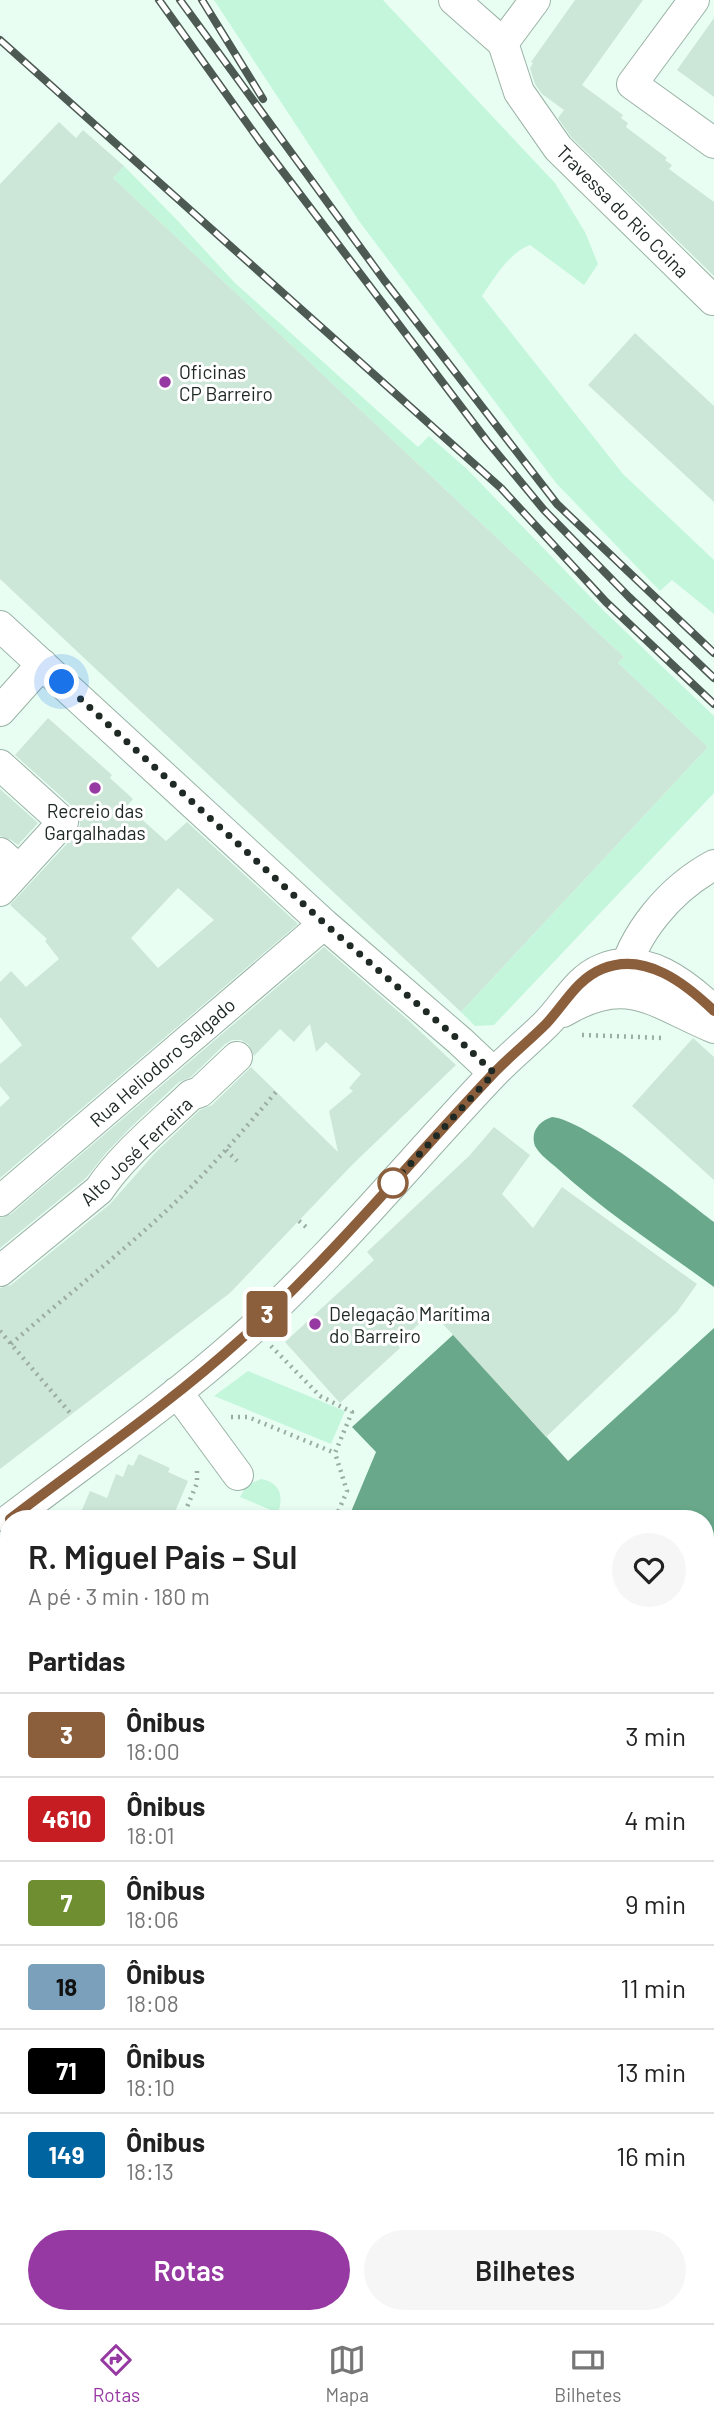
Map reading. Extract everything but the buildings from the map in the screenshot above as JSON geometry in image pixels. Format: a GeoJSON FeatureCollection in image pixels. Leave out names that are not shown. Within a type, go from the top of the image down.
{"type":"FeatureCollection","features":[{"type":"Feature","properties":{"kind":"street"},"geometry":{"type":"LineString","coordinates":[[454,0],[503,43],[535,0]]}},
{"type":"Feature","properties":{"kind":"street"},"geometry":{"type":"LineString","coordinates":[[694,0],[632,84],[714,144]]}},
{"type":"Feature","properties":{"kind":"street","name":"Travessa do Rio Coina"},"geometry":{"type":"LineString","coordinates":[[503,43],[519,92],[558,148],[713,300]]}},
{"type":"Feature","properties":{"kind":"street"},"geometry":{"type":"LineString","coordinates":[[0,626],[324,923],[494,1073]]}},
{"type":"Feature","properties":{"kind":"street"},"geometry":{"type":"LineString","coordinates":[[0,711],[42,664]]}},
{"type":"Feature","properties":{"kind":"street"},"geometry":{"type":"LineString","coordinates":[[0,765],[63,822],[6,871]]}},
{"type":"Feature","properties":{"kind":"street"},"geometry":{"type":"LineString","coordinates":[[622,979],[645,929],[677,890],[714,865]]}},
{"type":"Feature","properties":{"kind":"street","name":"Rua Heliodoro Salgado"},"geometry":{"type":"LineString","coordinates":[[0,1201],[324,923]]}},
{"type":"Feature","properties":{"kind":"street"},"geometry":{"type":"LineString","coordinates":[[22,1510],[177,1392],[241,1339],[324,1257],[494,1073],[561,1028],[589,999],[643,967],[671,975],[714,1011]]}},
{"type":"Feature","properties":{"kind":"street"},"geometry":{"type":"LineString","coordinates":[[622,979],[648,997],[714,1028]]}},
{"type":"Feature","properties":{"kind":"street","name":"Alto José Ferreira"},"geometry":{"type":"LineString","coordinates":[[0,1271],[99,1191],[110,1174],[142,1142],[191,1095],[200,1092],[237,1057]]}},
{"type":"Feature","properties":{"kind":"street"},"geometry":{"type":"LineString","coordinates":[[177,1392],[238,1475]]}},
{"type":"Feature","properties":{"kind":"path"},"geometry":{"type":"LineString","coordinates":[[561,1028],[665,1038]]}},
{"type":"Feature","properties":{"kind":"path"},"geometry":{"type":"LineString","coordinates":[[11,1344],[134,1241],[187,1191],[276,1092]]}},
{"type":"Feature","properties":{"kind":"path"},"geometry":{"type":"LineString","coordinates":[[226,1150],[237,1161]]}},
{"type":"Feature","properties":{"kind":"path"},"geometry":{"type":"LineString","coordinates":[[299,1221],[306,1227]]}},
{"type":"Feature","properties":{"kind":"path"},"geometry":{"type":"LineString","coordinates":[[0,1331],[71,1414]]}},
{"type":"Feature","properties":{"kind":"path"},"geometry":{"type":"LineString","coordinates":[[268,1343],[320,1396],[352,1412],[335,1453],[347,1490],[339,1510]]}},
{"type":"Feature","properties":{"kind":"path"},"geometry":{"type":"LineString","coordinates":[[221,1418],[248,1417],[335,1453]]}},
{"type":"Feature","properties":{"kind":"path"},"geometry":{"type":"LineString","coordinates":[[186,1510],[197,1483],[197,1460]]}},
{"type":"Feature","properties":{"kind":"shaded area"},"geometry":{"type":"Polygon","coordinates":[[[214,0],[383,0],[555,183],[585,232],[598,264],[584,285],[530,245],[509,260],[482,296],[623,474],[714,560],[714,614],[672,580],[660,591],[556,483],[359,221],[214,0]]]}},
{"type":"Feature","properties":{"kind":"shaded area"},"geometry":{"type":"Polygon","coordinates":[[[124,166],[235,283],[418,447],[429,436],[467,469],[604,611],[714,716],[714,793],[494,1025],[475,1026],[461,1012],[708,747],[618,663],[624,657],[113,178],[124,166]]]}},
{"type":"Feature","properties":{"kind":"shaded area"},"geometry":{"type":"Polygon","coordinates":[[[552,1117],[567,1121],[609,1145],[714,1222],[714,1287],[615,1216],[542,1155],[535,1146],[535,1132],[543,1121],[552,1117]]]}},
{"type":"Feature","properties":{"kind":"shaded area"},"geometry":{"type":"Polygon","coordinates":[[[714,1328],[714,1510],[352,1510],[376,1452],[352,1427],[454,1334],[568,1461],[714,1328]]]}},
{"type":"Feature","properties":{"kind":"shaded area"},"geometry":{"type":"Polygon","coordinates":[[[248,1371],[345,1411],[331,1444],[214,1396],[248,1371]]]}},
{"type":"Feature","properties":{"kind":"shaded area"},"geometry":{"type":"Polygon","coordinates":[[[261,1479],[273,1483],[279,1491],[281,1501],[279,1510],[271,1510],[240,1497],[247,1485],[261,1479]]]}},
{"type":"Feature","properties":{"kind":"railway"},"geometry":{"type":"LineString","coordinates":[[159,0],[259,140],[487,441],[544,510],[629,597],[714,678]]}},
{"type":"Feature","properties":{"kind":"railway"},"geometry":{"type":"LineString","coordinates":[[180,0],[384,280],[557,504],[714,653]]}},
{"type":"Feature","properties":{"kind":"railway"},"geometry":{"type":"LineString","coordinates":[[202,0],[263,99]]}},
{"type":"Feature","properties":{"kind":"railway"},"geometry":{"type":"LineString","coordinates":[[0,40],[501,488],[606,602],[714,704]]}},
{"type":"Feature","properties":{"kind":"bus line","name":"3"},"geometry":{"type":"LineString","coordinates":[[22,1510],[177,1392],[241,1339],[324,1257],[494,1073],[548,1022],[575,989],[594,972],[617,965],[634,965],[671,975],[714,1011]]}},
{"type":"Feature","properties":{"kind":"place","name":"Oficinas CP Barreiro"},"geometry":{"type":"Point","coordinates":[165,382]}},
{"type":"Feature","properties":{"kind":"place","name":"Recreio das Gargalhadas"},"geometry":{"type":"Point","coordinates":[95,788]}},
{"type":"Feature","properties":{"kind":"place","name":"Delegação Marítima do Barreiro"},"geometry":{"type":"Point","coordinates":[315,1324]}},
{"type":"Feature","properties":{"kind":"route"},"geometry":{"type":"LineString","coordinates":[[62,682],[324,923],[494,1073],[393,1183]]}}]}
